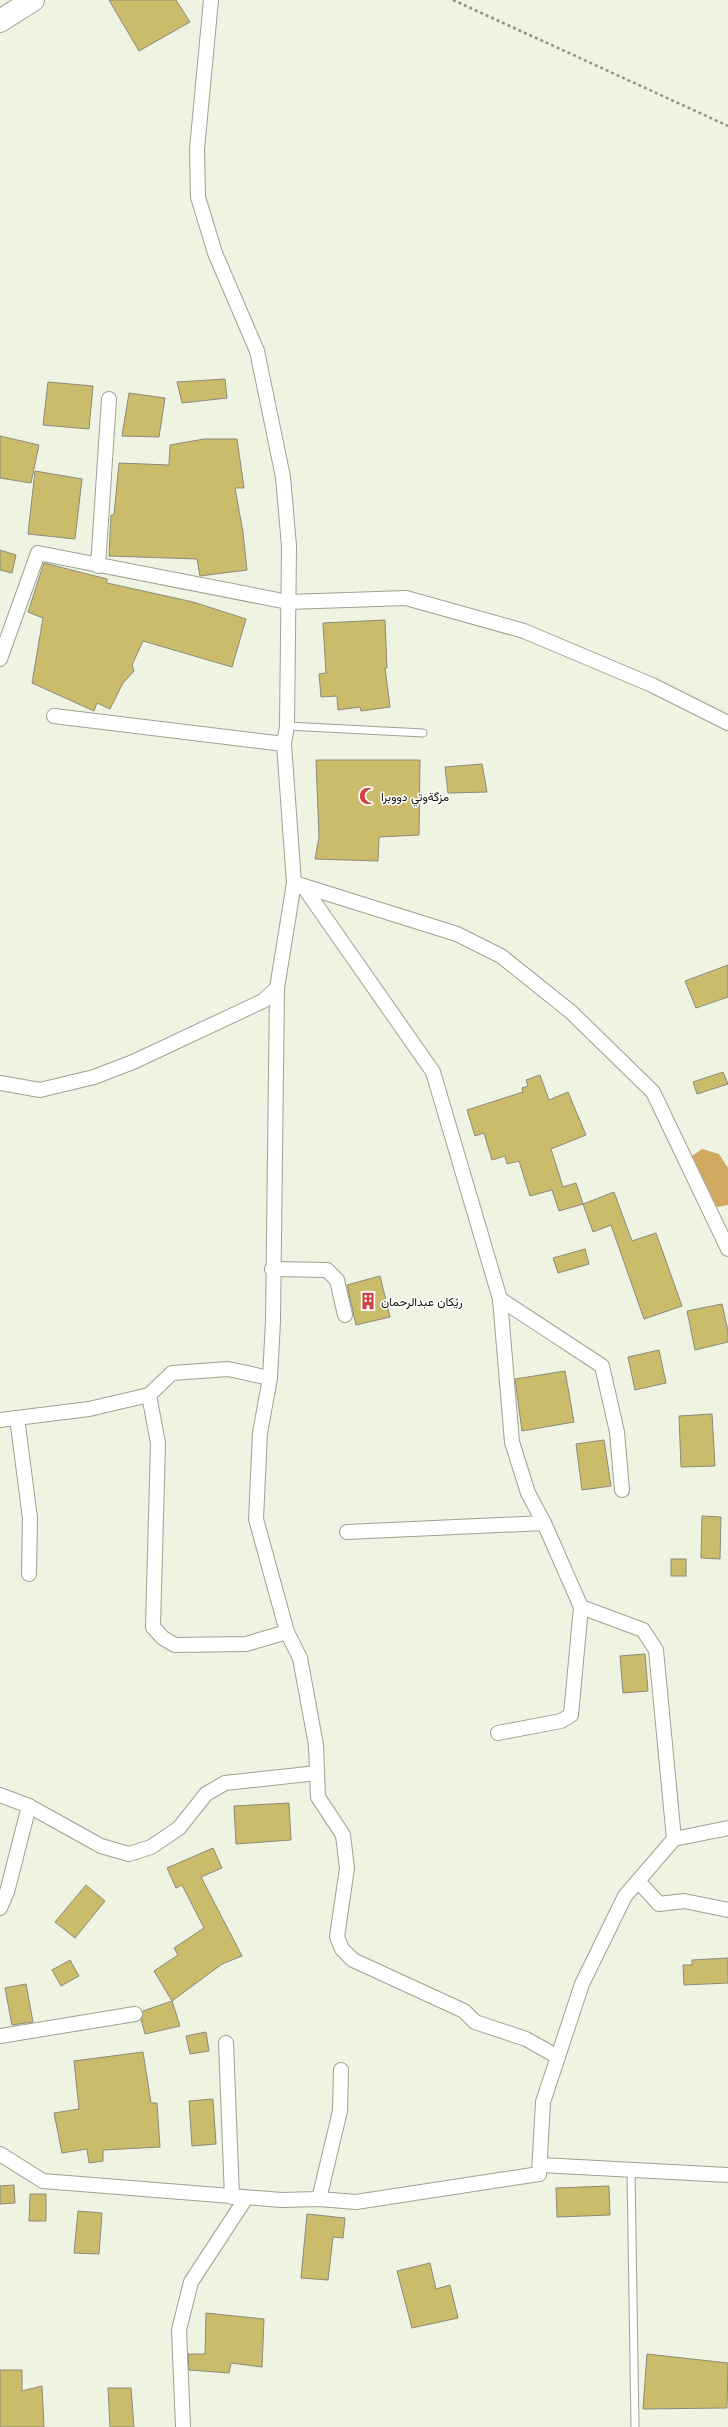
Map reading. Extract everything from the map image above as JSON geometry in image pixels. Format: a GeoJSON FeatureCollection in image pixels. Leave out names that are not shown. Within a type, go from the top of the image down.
{"type":"FeatureCollection","features":[{"type":"Feature","properties":{"kind":"highway"},"geometry":{"type":"LineString","coordinates":[[0,21],[33,0]]}},
{"type":"Feature","properties":{"kind":"street"},"geometry":{"type":"LineString","coordinates":[[211,0],[197,149],[198,196],[215,253],[257,352],[283,477],[289,546],[287,726],[284,744],[298,885],[277,988],[272,1269],[273,1321],[270,1378],[260,1433],[256,1519],[286,1632],[300,1658],[316,1746],[318,1797],[343,1835],[347,1868],[337,1937],[342,1950],[353,1960],[464,2010],[475,2022],[526,2039],[558,2057]]}},
{"type":"Feature","properties":{"kind":"street"},"geometry":{"type":"LineString","coordinates":[[98,566],[109,399]]}},
{"type":"Feature","properties":{"kind":"street"},"geometry":{"type":"LineString","coordinates":[[0,659],[38,553],[98,566],[288,602],[406,598],[524,631],[652,685],[728,724]]}},
{"type":"Feature","properties":{"kind":"street"},"geometry":{"type":"LineString","coordinates":[[54,716],[284,744]]}},
{"type":"Feature","properties":{"kind":"street"},"geometry":{"type":"LineString","coordinates":[[298,885],[457,934],[501,956],[571,1012],[653,1092],[728,1249]]}},
{"type":"Feature","properties":{"kind":"street"},"geometry":{"type":"LineString","coordinates":[[298,885],[433,1072],[500,1299],[512,1442],[528,1493],[544,1524],[580,1607],[571,1715],[561,1721],[498,1733]]}},
{"type":"Feature","properties":{"kind":"street"},"geometry":{"type":"LineString","coordinates":[[0,1083],[40,1090],[94,1077],[133,1062],[263,1001],[277,988]]}},
{"type":"Feature","properties":{"kind":"street"},"geometry":{"type":"LineString","coordinates":[[272,1269],[327,1270],[337,1280],[345,1315]]}},
{"type":"Feature","properties":{"kind":"street"},"geometry":{"type":"LineString","coordinates":[[500,1299],[602,1366],[617,1432],[622,1490]]}},
{"type":"Feature","properties":{"kind":"street"},"geometry":{"type":"LineString","coordinates":[[0,1420],[89,1409],[149,1395],[172,1373],[228,1369],[270,1378]]}},
{"type":"Feature","properties":{"kind":"street"},"geometry":{"type":"LineString","coordinates":[[149,1395],[158,1443],[153,1627],[163,1638],[175,1645],[246,1644],[286,1632]]}},
{"type":"Feature","properties":{"kind":"street"},"geometry":{"type":"LineString","coordinates":[[17,1418],[30,1518],[29,1574]]}},
{"type":"Feature","properties":{"kind":"street"},"geometry":{"type":"LineString","coordinates":[[347,1532],[544,1524]]}},
{"type":"Feature","properties":{"kind":"street"},"geometry":{"type":"LineString","coordinates":[[580,1607],[643,1630],[656,1650],[674,1839]]}},
{"type":"Feature","properties":{"kind":"street"},"geometry":{"type":"LineString","coordinates":[[0,1795],[28,1806],[101,1846],[129,1854],[151,1847],[179,1828],[206,1794],[225,1783],[317,1773]]}},
{"type":"Feature","properties":{"kind":"street"},"geometry":{"type":"LineString","coordinates":[[0,1908],[7,1892],[28,1806]]}},
{"type":"Feature","properties":{"kind":"street"},"geometry":{"type":"LineString","coordinates":[[0,2154],[43,2181],[246,2198],[319,2198],[356,2202],[539,2174],[541,2165],[543,2102],[582,1984],[625,1896],[674,1839],[728,1828]]}},
{"type":"Feature","properties":{"kind":"street"},"geometry":{"type":"LineString","coordinates":[[638,1881],[659,1904],[684,1901],[728,1910]]}},
{"type":"Feature","properties":{"kind":"street"},"geometry":{"type":"LineString","coordinates":[[0,2036],[135,2014]]}},
{"type":"Feature","properties":{"kind":"street"},"geometry":{"type":"LineString","coordinates":[[226,2043],[232,2197]]}},
{"type":"Feature","properties":{"kind":"street"},"geometry":{"type":"LineString","coordinates":[[319,2198],[340,2111],[341,2070]]}},
{"type":"Feature","properties":{"kind":"street"},"geometry":{"type":"LineString","coordinates":[[541,2165],[728,2176]]}},
{"type":"Feature","properties":{"kind":"street"},"geometry":{"type":"LineString","coordinates":[[183,2427],[179,2330],[191,2282],[246,2198]]}},
{"type":"Feature","properties":{"kind":"lane"},"geometry":{"type":"LineString","coordinates":[[287,726],[423,733]]}},
{"type":"Feature","properties":{"kind":"lane"},"geometry":{"type":"LineString","coordinates":[[631,2170],[635,2427]]}},
{"type":"Feature","properties":{"kind":"path"},"geometry":{"type":"LineString","coordinates":[[453,0],[728,126]]}},
{"type":"Feature","properties":{"kind":"shaded area"},"geometry":{"type":"Polygon","coordinates":[[[702,1149],[719,1154],[728,1168],[728,1205],[717,1207],[692,1156],[702,1149]]]}},
{"type":"Feature","properties":{"kind":"building"},"geometry":{"type":"Polygon","coordinates":[[[109,0],[176,0],[190,22],[139,51],[109,0]]]}},
{"type":"Feature","properties":{"kind":"building"},"geometry":{"type":"Polygon","coordinates":[[[225,379],[227,398],[182,403],[177,382],[225,379]]]}},
{"type":"Feature","properties":{"kind":"building"},"geometry":{"type":"Polygon","coordinates":[[[48,382],[93,386],[89,429],[43,425],[48,382]]]}},
{"type":"Feature","properties":{"kind":"building"},"geometry":{"type":"Polygon","coordinates":[[[129,393],[165,398],[159,437],[122,436],[129,393]]]}},
{"type":"Feature","properties":{"kind":"building"},"geometry":{"type":"Polygon","coordinates":[[[0,436],[39,445],[31,483],[0,478],[0,436]]]}},
{"type":"Feature","properties":{"kind":"building"},"geometry":{"type":"Polygon","coordinates":[[[204,439],[237,439],[244,488],[235,488],[243,532],[247,570],[200,576],[197,559],[109,556],[111,515],[114,515],[119,463],[169,465],[170,445],[204,439]]]}},
{"type":"Feature","properties":{"kind":"building"},"geometry":{"type":"Polygon","coordinates":[[[35,471],[82,479],[75,539],[28,534],[35,471]]]}},
{"type":"Feature","properties":{"kind":"building"},"geometry":{"type":"Polygon","coordinates":[[[0,550],[16,555],[12,573],[0,570],[0,550]]]}},
{"type":"Feature","properties":{"kind":"building"},"geometry":{"type":"Polygon","coordinates":[[[44,563],[107,579],[107,583],[193,602],[246,619],[232,667],[143,641],[132,665],[134,671],[123,683],[110,709],[97,703],[94,711],[32,683],[43,618],[28,612],[44,563]]]}},
{"type":"Feature","properties":{"kind":"building"},"geometry":{"type":"Polygon","coordinates":[[[385,620],[387,668],[385,668],[390,707],[361,711],[360,707],[338,710],[337,696],[321,697],[319,674],[326,673],[323,623],[385,620]]]}},
{"type":"Feature","properties":{"kind":"building"},"geometry":{"type":"Polygon","coordinates":[[[316,760],[420,760],[419,835],[379,837],[378,861],[315,859],[319,837],[316,760]]]}},
{"type":"Feature","properties":{"kind":"building"},"geometry":{"type":"Polygon","coordinates":[[[482,764],[487,792],[448,793],[445,767],[482,764]]]}},
{"type":"Feature","properties":{"kind":"building"},"geometry":{"type":"Polygon","coordinates":[[[728,965],[728,997],[696,1008],[685,981],[728,965]]]}},
{"type":"Feature","properties":{"kind":"building"},"geometry":{"type":"Polygon","coordinates":[[[723,1072],[728,1084],[697,1094],[693,1082],[723,1072]]]}},
{"type":"Feature","properties":{"kind":"building"},"geometry":{"type":"Polygon","coordinates":[[[540,1075],[549,1100],[568,1092],[586,1135],[551,1149],[563,1187],[576,1183],[583,1204],[559,1211],[552,1190],[530,1196],[519,1161],[507,1164],[505,1156],[492,1160],[484,1133],[475,1136],[467,1110],[523,1092],[522,1088],[528,1086],[526,1080],[540,1075]]]}},
{"type":"Feature","properties":{"kind":"building"},"geometry":{"type":"Polygon","coordinates":[[[614,1192],[632,1241],[656,1233],[682,1306],[644,1319],[611,1225],[593,1232],[583,1204],[614,1192]]]}},
{"type":"Feature","properties":{"kind":"building"},"geometry":{"type":"Polygon","coordinates":[[[585,1249],[589,1264],[558,1273],[553,1258],[585,1249]]]}},
{"type":"Feature","properties":{"kind":"building","name":"رێكان عبدالرحمان"},"geometry":{"type":"Polygon","coordinates":[[[380,1276],[390,1317],[356,1325],[347,1285],[380,1276]]]}},
{"type":"Feature","properties":{"kind":"building"},"geometry":{"type":"Polygon","coordinates":[[[722,1304],[728,1331],[728,1342],[695,1350],[687,1311],[722,1304]]]}},
{"type":"Feature","properties":{"kind":"building"},"geometry":{"type":"Polygon","coordinates":[[[659,1350],[666,1383],[635,1390],[628,1357],[659,1350]]]}},
{"type":"Feature","properties":{"kind":"building"},"geometry":{"type":"Polygon","coordinates":[[[565,1371],[574,1422],[522,1431],[515,1379],[565,1371]]]}},
{"type":"Feature","properties":{"kind":"building"},"geometry":{"type":"Polygon","coordinates":[[[712,1414],[715,1466],[681,1467],[679,1416],[712,1414]]]}},
{"type":"Feature","properties":{"kind":"building"},"geometry":{"type":"Polygon","coordinates":[[[604,1440],[611,1486],[582,1490],[576,1444],[604,1440]]]}},
{"type":"Feature","properties":{"kind":"building"},"geometry":{"type":"Polygon","coordinates":[[[702,1516],[721,1517],[720,1559],[701,1558],[702,1516]]]}},
{"type":"Feature","properties":{"kind":"building"},"geometry":{"type":"Polygon","coordinates":[[[671,1559],[686,1559],[686,1576],[671,1576],[671,1559]]]}},
{"type":"Feature","properties":{"kind":"building"},"geometry":{"type":"Polygon","coordinates":[[[645,1654],[648,1691],[623,1693],[620,1656],[645,1654]]]}},
{"type":"Feature","properties":{"kind":"building"},"geometry":{"type":"Polygon","coordinates":[[[289,1803],[291,1840],[236,1844],[234,1806],[289,1803]]]}},
{"type":"Feature","properties":{"kind":"building"},"geometry":{"type":"Polygon","coordinates":[[[213,1848],[222,1868],[201,1877],[242,1956],[222,1964],[172,2001],[154,1971],[178,1955],[174,1948],[204,1928],[182,1885],[176,1888],[167,1868],[213,1848]]]}},
{"type":"Feature","properties":{"kind":"building"},"geometry":{"type":"Polygon","coordinates":[[[86,1885],[105,1901],[75,1938],[55,1922],[86,1885]]]}},
{"type":"Feature","properties":{"kind":"building"},"geometry":{"type":"Polygon","coordinates":[[[728,1958],[728,1983],[684,1985],[683,1965],[692,1965],[692,1960],[728,1958]]]}},
{"type":"Feature","properties":{"kind":"building"},"geometry":{"type":"Polygon","coordinates":[[[70,1960],[79,1976],[61,1986],[52,1970],[70,1960]]]}},
{"type":"Feature","properties":{"kind":"building"},"geometry":{"type":"Polygon","coordinates":[[[26,1984],[33,2022],[12,2025],[5,1988],[26,1984]]]}},
{"type":"Feature","properties":{"kind":"building"},"geometry":{"type":"Polygon","coordinates":[[[172,2001],[180,2026],[145,2034],[141,2019],[143,2011],[172,2001]]]}},
{"type":"Feature","properties":{"kind":"building"},"geometry":{"type":"Polygon","coordinates":[[[206,2032],[209,2051],[190,2054],[186,2036],[206,2032]]]}},
{"type":"Feature","properties":{"kind":"building"},"geometry":{"type":"Polygon","coordinates":[[[143,2052],[151,2103],[157,2103],[160,2147],[103,2150],[103,2161],[89,2163],[87,2149],[62,2153],[54,2113],[79,2109],[74,2061],[143,2052]]]}},
{"type":"Feature","properties":{"kind":"building"},"geometry":{"type":"Polygon","coordinates":[[[213,2099],[216,2144],[192,2146],[189,2101],[213,2099]]]}},
{"type":"Feature","properties":{"kind":"building"},"geometry":{"type":"Polygon","coordinates":[[[14,2185],[15,2203],[0,2204],[0,2186],[14,2185]]]}},
{"type":"Feature","properties":{"kind":"building"},"geometry":{"type":"Polygon","coordinates":[[[609,2186],[610,2215],[557,2217],[556,2188],[609,2186]]]}},
{"type":"Feature","properties":{"kind":"building"},"geometry":{"type":"Polygon","coordinates":[[[30,2194],[46,2194],[46,2221],[29,2221],[30,2194]]]}},
{"type":"Feature","properties":{"kind":"building"},"geometry":{"type":"Polygon","coordinates":[[[78,2211],[102,2213],[99,2254],[74,2253],[78,2211]]]}},
{"type":"Feature","properties":{"kind":"building"},"geometry":{"type":"Polygon","coordinates":[[[307,2214],[345,2218],[343,2238],[333,2237],[328,2280],[301,2278],[307,2214]]]}},
{"type":"Feature","properties":{"kind":"building"},"geometry":{"type":"Polygon","coordinates":[[[430,2263],[436,2289],[450,2285],[458,2318],[412,2328],[397,2271],[430,2263]]]}},
{"type":"Feature","properties":{"kind":"building"},"geometry":{"type":"Polygon","coordinates":[[[206,2313],[264,2319],[262,2367],[231,2363],[229,2373],[189,2370],[188,2354],[205,2354],[206,2313]]]}},
{"type":"Feature","properties":{"kind":"building"},"geometry":{"type":"Polygon","coordinates":[[[647,2354],[728,2363],[727,2408],[643,2409],[647,2354]]]}},
{"type":"Feature","properties":{"kind":"building"},"geometry":{"type":"Polygon","coordinates":[[[0,2370],[22,2370],[22,2391],[42,2386],[44,2427],[0,2427],[0,2370]]]}},
{"type":"Feature","properties":{"kind":"building"},"geometry":{"type":"Polygon","coordinates":[[[108,2388],[131,2388],[134,2427],[110,2427],[108,2388]]]}},
{"type":"Feature","properties":{"kind":"place","name":"مزگةوتي دووبرا"},"geometry":{"type":"Point","coordinates":[368,796]}},
{"type":"Feature","properties":{"kind":"place","name":"رێكان عبدالرحمان"},"geometry":{"type":"Point","coordinates":[368,1301]}}]}
